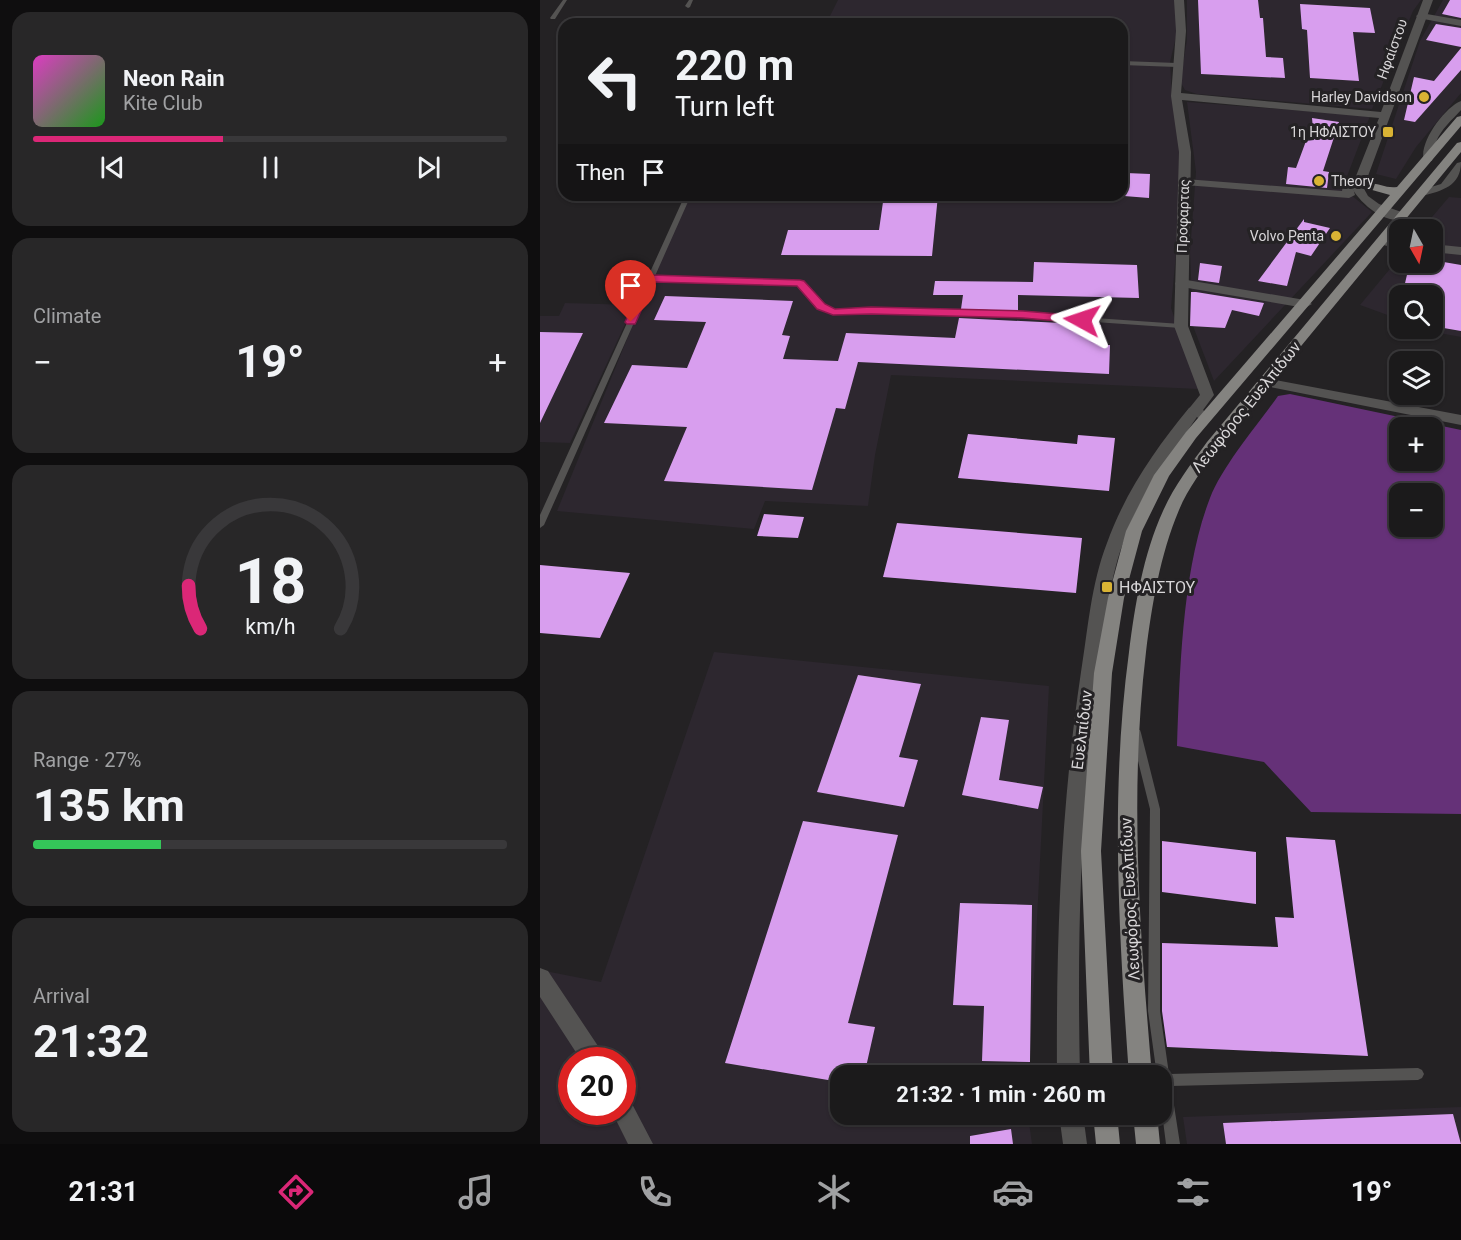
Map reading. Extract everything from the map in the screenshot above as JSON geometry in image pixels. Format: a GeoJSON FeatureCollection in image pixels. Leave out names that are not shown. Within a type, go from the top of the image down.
{"type":"FeatureCollection","features":[{"type":"Feature","properties":{"kind":"main road","name":"Λεωφόρος Ευελπίδων"},"geometry":{"type":"LineString","coordinates":[[1200,414],[1305,304],[1461,119]]}},
{"type":"Feature","properties":{"kind":"main road","name":"Λεωφόρος Ευελπίδων"},"geometry":{"type":"LineString","coordinates":[[1403,219],[1461,145]]}},
{"type":"Feature","properties":{"kind":"main road"},"geometry":{"type":"LineString","coordinates":[[1362,181],[1388,192],[1402,189]]}},
{"type":"Feature","properties":{"kind":"main road","name":"Λεωφόρος Ευελπίδων"},"geometry":{"type":"LineString","coordinates":[[1140,1065],[1125,852],[1133,676],[1143,605],[1161,537],[1172,508],[1187,481],[1212,445],[1264,382],[1389,245]]}},
{"type":"Feature","properties":{"kind":"main road","name":"Λεωφόρος Ευελπίδων"},"geometry":{"type":"LineString","coordinates":[[1092,706],[1091,851],[1101,1065]]}},
{"type":"Feature","properties":{"kind":"main road"},"geometry":{"type":"LineString","coordinates":[[1106,1125],[1108,1144]]}},
{"type":"Feature","properties":{"kind":"main road"},"geometry":{"type":"LineString","coordinates":[[1146,1125],[1148,1144]]}},
{"type":"Feature","properties":{"kind":"street","name":"Προφαρτας"},"geometry":{"type":"LineString","coordinates":[[1179,0],[1181,31],[1176,96],[1185,152],[1180,326],[1207,391],[1200,414]]}},
{"type":"Feature","properties":{"kind":"street","name":"Ηφαίστου"},"geometry":{"type":"LineString","coordinates":[[1362,181],[1384,115],[1428,0]]}},
{"type":"Feature","properties":{"kind":"street"},"geometry":{"type":"LineString","coordinates":[[1421,16],[1461,23]]}},
{"type":"Feature","properties":{"kind":"street"},"geometry":{"type":"LineString","coordinates":[[1176,96],[1384,115]]}},
{"type":"Feature","properties":{"kind":"street"},"geometry":{"type":"LineString","coordinates":[[1428,159],[1426,148],[1430,141],[1461,104]]}},
{"type":"Feature","properties":{"kind":"street"},"geometry":{"type":"LineString","coordinates":[[1422,193],[1445,186],[1461,165]]}},
{"type":"Feature","properties":{"kind":"street"},"geometry":{"type":"LineString","coordinates":[[1185,182],[1350,195],[1347,187],[1362,181]]}},
{"type":"Feature","properties":{"kind":"street"},"geometry":{"type":"LineString","coordinates":[[1362,181],[1360,193],[1366,201],[1384,211],[1406,212]]}},
{"type":"Feature","properties":{"kind":"street"},"geometry":{"type":"LineString","coordinates":[[1443,249],[1461,251]]}},
{"type":"Feature","properties":{"kind":"street"},"geometry":{"type":"LineString","coordinates":[[1181,283],[1305,304]]}},
{"type":"Feature","properties":{"kind":"street"},"geometry":{"type":"LineString","coordinates":[[1264,382],[1461,420]]}},
{"type":"Feature","properties":{"kind":"street","name":"Ευελπίδων"},"geometry":{"type":"LineString","coordinates":[[1069,1065],[1070,851],[1092,706],[1104,584],[1114,544],[1155,474],[1174,434],[1200,414]]}},
{"type":"Feature","properties":{"kind":"street"},"geometry":{"type":"LineString","coordinates":[[540,978],[585,1047]]}},
{"type":"Feature","properties":{"kind":"street"},"geometry":{"type":"LineString","coordinates":[[631,1125],[641,1144]]}},
{"type":"Feature","properties":{"kind":"street"},"geometry":{"type":"LineString","coordinates":[[1072,1125],[1075,1144]]}},
{"type":"Feature","properties":{"kind":"lane"},"geometry":{"type":"LineString","coordinates":[[553,18],[565,0]]}},
{"type":"Feature","properties":{"kind":"lane"},"geometry":{"type":"LineString","coordinates":[[1128,63],[1177,64]]}},
{"type":"Feature","properties":{"kind":"lane"},"geometry":{"type":"LineString","coordinates":[[540,525],[685,201]]}},
{"type":"Feature","properties":{"kind":"lane"},"geometry":{"type":"LineString","coordinates":[[651,278],[800,283],[821,307],[833,312],[871,310],[1023,315],[1180,326]]}},
{"type":"Feature","properties":{"kind":"lane"},"geometry":{"type":"LineString","coordinates":[[1131,711],[1155,809],[1154,1011],[1160,1065]]}},
{"type":"Feature","properties":{"kind":"lane"},"geometry":{"type":"LineString","coordinates":[[1172,1080],[1418,1074]]}},
{"type":"Feature","properties":{"kind":"lane"},"geometry":{"type":"LineString","coordinates":[[1170,1125],[1173,1144]]}},
{"type":"Feature","properties":{"kind":"shaded area"},"geometry":{"type":"Polygon","coordinates":[[[838,0],[1176,0],[1177,33],[1170,62],[1172,97],[1181,151],[1179,221],[1171,308],[1199,389],[891,375],[875,455],[868,506],[765,501],[754,529],[557,511],[656,268],[652,268],[685,201],[1128,201],[1128,18],[829,18],[838,0]]]}},
{"type":"Feature","properties":{"kind":"shaded area"},"geometry":{"type":"Polygon","coordinates":[[[1187,0],[1421,0],[1413,11],[1372,109],[1197,94],[1185,90],[1180,81],[1187,40],[1187,0]]]}},
{"type":"Feature","properties":{"kind":"shaded area"},"geometry":{"type":"Polygon","coordinates":[[[1443,0],[1461,0],[1461,93],[1416,147],[1396,179],[1376,174],[1420,41],[1443,0]]]}},
{"type":"Feature","properties":{"kind":"shaded area"},"geometry":{"type":"Polygon","coordinates":[[[1187,102],[1370,116],[1346,179],[1351,195],[1372,212],[1214,381],[1193,326],[1190,252],[1196,172],[1187,102]]]}},
{"type":"Feature","properties":{"kind":"shaded area"},"geometry":{"type":"Polygon","coordinates":[[[1449,197],[1461,198],[1461,248],[1443,247],[1443,219],[1430,219],[1449,197]]]}},
{"type":"Feature","properties":{"kind":"shaded area"},"geometry":{"type":"Polygon","coordinates":[[[1443,252],[1461,254],[1461,337],[1443,334],[1443,285],[1389,285],[1389,316],[1360,305],[1389,270],[1389,273],[1443,273],[1443,252]]]}},
{"type":"Feature","properties":{"kind":"shaded area"},"geometry":{"type":"Polygon","coordinates":[[[565,303],[634,305],[570,443],[540,442],[540,316],[559,316],[565,303]]]}},
{"type":"Feature","properties":{"kind":"shaded area"},"geometry":{"type":"Polygon","coordinates":[[[1290,394],[1399,417],[1389,417],[1389,471],[1443,471],[1443,426],[1461,430],[1461,814],[1311,812],[1264,762],[1177,746],[1184,620],[1193,556],[1210,498],[1223,472],[1278,396],[1290,394]]]}},
{"type":"Feature","properties":{"kind":"shaded area"},"geometry":{"type":"Polygon","coordinates":[[[714,652],[1049,686],[1030,1065],[830,1065],[830,1125],[1029,1125],[1032,1144],[540,1144],[540,970],[601,982],[714,652]]]}},
{"type":"Feature","properties":{"kind":"shaded area"},"geometry":{"type":"Polygon","coordinates":[[[1461,1107],[1461,1144],[1187,1144],[1183,1117],[1461,1107]]]}},
{"type":"Feature","properties":{"kind":"building"},"geometry":{"type":"Polygon","coordinates":[[[1198,0],[1258,0],[1260,18],[1263,18],[1266,57],[1283,58],[1285,78],[1201,74],[1198,0]]]}},
{"type":"Feature","properties":{"kind":"building"},"geometry":{"type":"Polygon","coordinates":[[[1450,0],[1461,0],[1461,18],[1442,14],[1450,0]]]}},
{"type":"Feature","properties":{"kind":"building"},"geometry":{"type":"Polygon","coordinates":[[[1300,4],[1370,8],[1375,33],[1353,32],[1359,81],[1310,78],[1307,30],[1302,29],[1300,4]]]}},
{"type":"Feature","properties":{"kind":"building"},"geometry":{"type":"Polygon","coordinates":[[[1436,24],[1461,28],[1461,47],[1426,40],[1436,24]]]}},
{"type":"Feature","properties":{"kind":"building"},"geometry":{"type":"Polygon","coordinates":[[[1461,48],[1461,70],[1415,122],[1404,120],[1414,77],[1434,81],[1461,48]]]}},
{"type":"Feature","properties":{"kind":"building"},"geometry":{"type":"Polygon","coordinates":[[[1312,118],[1339,122],[1323,171],[1329,172],[1327,188],[1286,184],[1288,167],[1296,168],[1306,141],[1314,140],[1312,118]]]}},
{"type":"Feature","properties":{"kind":"building"},"geometry":{"type":"Polygon","coordinates":[[[1128,173],[1150,174],[1149,198],[1128,196],[1128,173]]]}},
{"type":"Feature","properties":{"kind":"building"},"geometry":{"type":"Polygon","coordinates":[[[883,201],[937,201],[932,256],[781,255],[788,230],[879,230],[883,201]]]}},
{"type":"Feature","properties":{"kind":"building"},"geometry":{"type":"Polygon","coordinates":[[[1304,219],[1304,222],[1330,228],[1311,256],[1296,252],[1287,286],[1258,281],[1304,219]]]}},
{"type":"Feature","properties":{"kind":"building"},"geometry":{"type":"Polygon","coordinates":[[[1034,262],[1137,265],[1139,298],[1018,295],[1018,311],[961,309],[963,295],[933,295],[935,281],[1033,282],[1034,262]]]}},
{"type":"Feature","properties":{"kind":"building"},"geometry":{"type":"Polygon","coordinates":[[[1443,262],[1461,265],[1461,331],[1443,328],[1443,285],[1405,285],[1407,273],[1443,273],[1443,262]]]}},
{"type":"Feature","properties":{"kind":"building"},"geometry":{"type":"Polygon","coordinates":[[[1200,263],[1222,266],[1219,283],[1198,280],[1200,263]]]}},
{"type":"Feature","properties":{"kind":"building"},"geometry":{"type":"Polygon","coordinates":[[[1191,292],[1264,303],[1259,316],[1232,310],[1225,328],[1190,326],[1191,292]]]}},
{"type":"Feature","properties":{"kind":"building"},"geometry":{"type":"Polygon","coordinates":[[[665,296],[793,301],[782,335],[790,336],[783,359],[838,361],[846,333],[955,338],[959,318],[1101,325],[1100,345],[1110,345],[1109,374],[858,362],[845,409],[836,408],[812,490],[664,481],[687,427],[604,423],[632,365],[687,368],[706,322],[654,320],[665,296]]]}},
{"type":"Feature","properties":{"kind":"building"},"geometry":{"type":"Polygon","coordinates":[[[540,332],[583,333],[540,423],[540,332]]]}},
{"type":"Feature","properties":{"kind":"building"},"geometry":{"type":"Polygon","coordinates":[[[968,434],[1077,444],[1078,435],[1115,438],[1109,491],[958,478],[968,434]]]}},
{"type":"Feature","properties":{"kind":"building"},"geometry":{"type":"Polygon","coordinates":[[[764,514],[804,517],[798,538],[757,536],[764,514]]]}},
{"type":"Feature","properties":{"kind":"building"},"geometry":{"type":"Polygon","coordinates":[[[897,523],[1082,538],[1076,593],[883,577],[897,523]]]}},
{"type":"Feature","properties":{"kind":"building"},"geometry":{"type":"Polygon","coordinates":[[[540,565],[630,573],[600,638],[540,633],[540,565]]]}},
{"type":"Feature","properties":{"kind":"building"},"geometry":{"type":"Polygon","coordinates":[[[858,675],[921,684],[899,757],[918,760],[904,807],[817,792],[858,675]]]}},
{"type":"Feature","properties":{"kind":"building"},"geometry":{"type":"Polygon","coordinates":[[[981,717],[1009,720],[999,780],[1043,787],[1038,809],[962,795],[981,717]]]}},
{"type":"Feature","properties":{"kind":"building"},"geometry":{"type":"Polygon","coordinates":[[[803,821],[898,835],[848,1023],[875,1027],[866,1065],[830,1065],[830,1080],[725,1063],[803,821]]]}},
{"type":"Feature","properties":{"kind":"building"},"geometry":{"type":"Polygon","coordinates":[[[1286,837],[1335,840],[1368,1056],[1167,1047],[1162,1011],[1162,943],[1278,947],[1275,917],[1294,918],[1286,837]]]}},
{"type":"Feature","properties":{"kind":"building"},"geometry":{"type":"Polygon","coordinates":[[[1162,841],[1256,852],[1256,904],[1162,892],[1162,841]]]}},
{"type":"Feature","properties":{"kind":"building"},"geometry":{"type":"Polygon","coordinates":[[[960,903],[1032,905],[1030,1062],[982,1061],[984,1006],[953,1005],[960,903]]]}},
{"type":"Feature","properties":{"kind":"building"},"geometry":{"type":"Polygon","coordinates":[[[1453,1114],[1461,1144],[1226,1144],[1223,1123],[1453,1114]]]}},
{"type":"Feature","properties":{"kind":"building"},"geometry":{"type":"Polygon","coordinates":[[[1011,1129],[1013,1144],[970,1144],[970,1136],[1011,1129]]]}},
{"type":"Feature","properties":{"kind":"place","name":"Harley Davidson"},"geometry":{"type":"Point","coordinates":[1424,97]}},
{"type":"Feature","properties":{"kind":"place","name":"1η ΗΦΑΙΣΤΟΥ"},"geometry":{"type":"Point","coordinates":[1388,132]}},
{"type":"Feature","properties":{"kind":"place","name":"Theory"},"geometry":{"type":"Point","coordinates":[1319,181]}},
{"type":"Feature","properties":{"kind":"place","name":"Volvo Penta"},"geometry":{"type":"Point","coordinates":[1336,236]}},
{"type":"Feature","properties":{"kind":"place","name":"ΗΦΑΙΣΤΟΥ"},"geometry":{"type":"Point","coordinates":[1107,587]}},
{"type":"Feature","properties":{"kind":"route"},"geometry":{"type":"LineString","coordinates":[[631,322],[651,278],[800,283],[821,307],[833,312],[871,310],[1023,315],[1082,320]]}}]}
